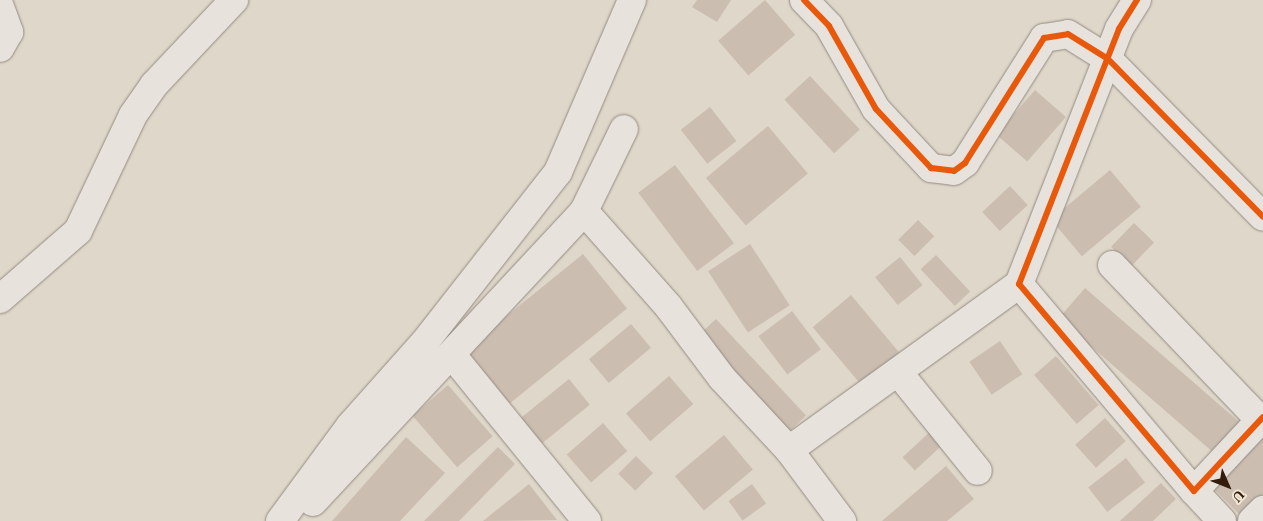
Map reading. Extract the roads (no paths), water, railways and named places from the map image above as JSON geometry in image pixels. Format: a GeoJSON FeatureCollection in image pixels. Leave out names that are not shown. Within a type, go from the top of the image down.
{"type":"FeatureCollection","features":[{"type":"Feature","properties":{"kind":"street"},"geometry":{"type":"LineString","coordinates":[[0,299],[78,231],[133,116],[154,85],[234,0]]}},
{"type":"Feature","properties":{"kind":"street"},"geometry":{"type":"LineString","coordinates":[[280,521],[350,426],[424,343],[558,172],[632,0]]}},
{"type":"Feature","properties":{"kind":"street"},"geometry":{"type":"LineString","coordinates":[[804,0],[829,26],[876,109],[931,168],[954,171],[965,164],[1044,38],[1068,34],[1108,59],[1263,217]]}},
{"type":"Feature","properties":{"kind":"street"},"geometry":{"type":"LineString","coordinates":[[789,450],[1019,284],[1024,262],[1119,29],[1138,0]]}},
{"type":"Feature","properties":{"kind":"street"},"geometry":{"type":"LineString","coordinates":[[0,7],[9,32],[0,48]]}},
{"type":"Feature","properties":{"kind":"street"},"geometry":{"type":"LineString","coordinates":[[294,521],[452,355],[584,211],[624,129]]}},
{"type":"Feature","properties":{"kind":"street"},"geometry":{"type":"LineString","coordinates":[[584,211],[668,306],[722,378],[789,450],[842,521]]}},
{"type":"Feature","properties":{"kind":"street"},"geometry":{"type":"LineString","coordinates":[[1112,265],[1262,418],[1194,491]]}},
{"type":"Feature","properties":{"kind":"street"},"geometry":{"type":"LineString","coordinates":[[1019,284],[1194,491],[1222,521]]}},
{"type":"Feature","properties":{"kind":"street"},"geometry":{"type":"LineString","coordinates":[[452,355],[575,516]]}},
{"type":"Feature","properties":{"kind":"street"},"geometry":{"type":"LineString","coordinates":[[898,372],[978,471]]}},
{"type":"Feature","properties":{"kind":"street"},"geometry":{"type":"LineString","coordinates":[[1252,521],[1263,510]]}}]}
